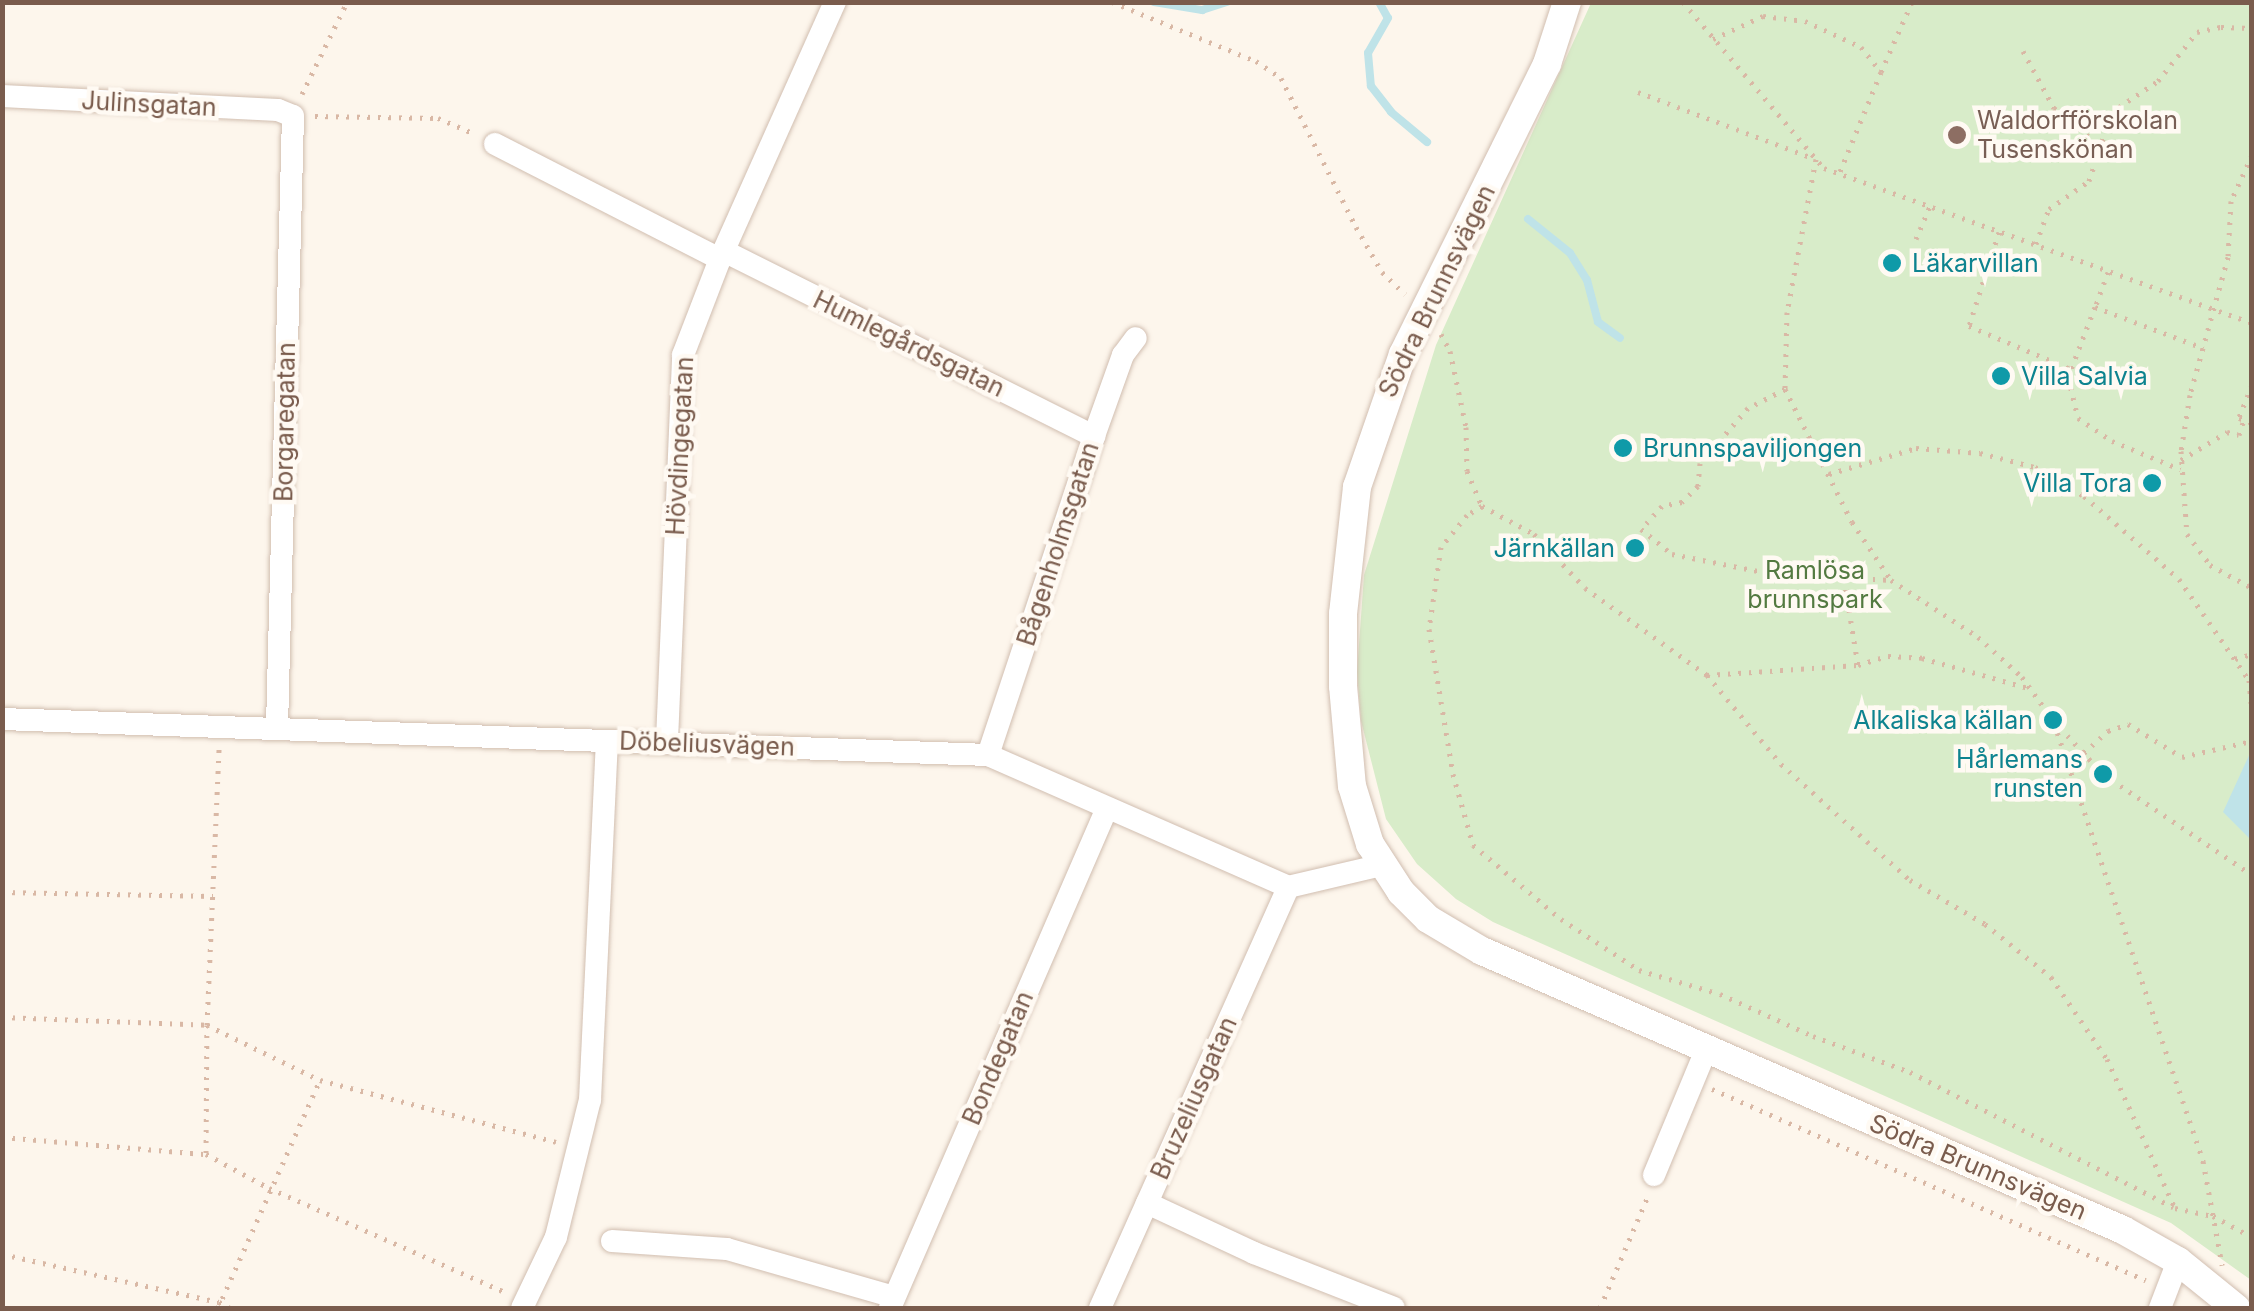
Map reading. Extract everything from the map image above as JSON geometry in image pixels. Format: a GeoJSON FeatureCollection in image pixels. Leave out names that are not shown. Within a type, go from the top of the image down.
{"type":"FeatureCollection","features":[{"type":"Feature","properties":{"kind":"street","name":"Hövdingegatan"},"geometry":{"type":"LineString","coordinates":[[667,741],[683,355],[722,255],[835,2]]}},
{"type":"Feature","properties":{"kind":"street","name":"Södra Brunnsvägen"},"geometry":{"type":"LineString","coordinates":[[1567,2],[1539,81],[1390,384],[1363,462],[1352,515],[1343,614],[1343,686],[1352,786],[1370,844],[1401,892],[1452,935],[1520,970],[2123,1230],[2178,1262],[2233,1305]]}},
{"type":"Feature","properties":{"kind":"street","name":"Julinsgatan"},"geometry":{"type":"LineString","coordinates":[[2,96],[278,110],[293,116]]}},
{"type":"Feature","properties":{"kind":"street","name":"Borgaregatan"},"geometry":{"type":"LineString","coordinates":[[278,728],[293,116]]}},
{"type":"Feature","properties":{"kind":"street","name":"Humlegårdsgatan"},"geometry":{"type":"LineString","coordinates":[[495,144],[1094,436]]}},
{"type":"Feature","properties":{"kind":"street","name":"Bågenholmsgatan"},"geometry":{"type":"LineString","coordinates":[[988,755],[1094,436],[1123,355],[1136,338]]}},
{"type":"Feature","properties":{"kind":"street","name":"Döbeliusvägen"},"geometry":{"type":"LineString","coordinates":[[2,719],[988,755],[1288,888]]}},
{"type":"Feature","properties":{"kind":"street"},"geometry":{"type":"LineString","coordinates":[[524,1305],[556,1238],[596,1048],[607,741]]}},
{"type":"Feature","properties":{"kind":"street","name":"Bondegatan"},"geometry":{"type":"LineString","coordinates":[[892,1303],[1107,808]]}},
{"type":"Feature","properties":{"kind":"street"},"geometry":{"type":"LineString","coordinates":[[1288,888],[1382,866]]}},
{"type":"Feature","properties":{"kind":"street","name":"Bruzeliusgatan"},"geometry":{"type":"LineString","coordinates":[[1100,1308],[1288,888]]}},
{"type":"Feature","properties":{"kind":"street"},"geometry":{"type":"LineString","coordinates":[[1654,1175],[1706,1050]]}},
{"type":"Feature","properties":{"kind":"street"},"geometry":{"type":"LineString","coordinates":[[1147,1203],[1254,1253],[1394,1308]]}},
{"type":"Feature","properties":{"kind":"street"},"geometry":{"type":"LineString","coordinates":[[612,1241],[727,1249],[892,1303]]}},
{"type":"Feature","properties":{"kind":"street"},"geometry":{"type":"LineString","coordinates":[[2163,1299],[2178,1262]]}},
{"type":"Feature","properties":{"kind":"path"},"geometry":{"type":"LineString","coordinates":[[346,2],[293,116],[438,118],[495,144]]}},
{"type":"Feature","properties":{"kind":"path"},"geometry":{"type":"LineString","coordinates":[[1112,2],[1256,60],[1280,78],[1382,272],[1400,292],[1427,307],[1450,351],[1466,427],[1467,471],[1482,506],[1534,534],[1585,588],[1707,675],[1781,764],[1910,880],[1985,924],[2051,978],[2106,1059],[2174,1208]]}},
{"type":"Feature","properties":{"kind":"path"},"geometry":{"type":"LineString","coordinates":[[1682,2],[1824,168],[2252,324]]}},
{"type":"Feature","properties":{"kind":"path"},"geometry":{"type":"LineString","coordinates":[[1838,174],[1912,2]]}},
{"type":"Feature","properties":{"kind":"path"},"geometry":{"type":"LineString","coordinates":[[1713,39],[1763,16],[1805,21],[1861,47],[1881,72]]}},
{"type":"Feature","properties":{"kind":"path"},"geometry":{"type":"LineString","coordinates":[[2036,245],[2050,209],[2089,181],[2110,118],[2119,106],[2158,81],[2197,32],[2220,27],[2252,28]]}},
{"type":"Feature","properties":{"kind":"path"},"geometry":{"type":"LineString","coordinates":[[2023,51],[2054,108],[2093,140],[2098,157]]}},
{"type":"Feature","properties":{"kind":"path"},"geometry":{"type":"LineString","coordinates":[[1638,92],[1816,159]]}},
{"type":"Feature","properties":{"kind":"path"},"geometry":{"type":"LineString","coordinates":[[2252,155],[2235,186],[2230,244],[2190,396],[2182,460],[2187,534],[2210,565],[2252,588]]}},
{"type":"Feature","properties":{"kind":"path"},"geometry":{"type":"LineString","coordinates":[[1816,159],[1787,312],[1785,389],[1852,522],[1891,580],[1978,638],[2031,689],[2053,720],[2103,774],[2252,876]]}},
{"type":"Feature","properties":{"kind":"path"},"geometry":{"type":"LineString","coordinates":[[1916,239],[1930,206]]}},
{"type":"Feature","properties":{"kind":"path"},"geometry":{"type":"LineString","coordinates":[[1999,232],[1970,326],[2072,369]]}},
{"type":"Feature","properties":{"kind":"path"},"geometry":{"type":"LineString","coordinates":[[2108,271],[2068,377],[2078,418],[2112,442],[2182,470]]}},
{"type":"Feature","properties":{"kind":"path"},"geometry":{"type":"LineString","coordinates":[[2095,306],[2203,348]]}},
{"type":"Feature","properties":{"kind":"path"},"geometry":{"type":"LineString","coordinates":[[2182,460],[2227,432],[2239,435],[2248,422],[2239,418],[2252,385]]}},
{"type":"Feature","properties":{"kind":"path"},"geometry":{"type":"LineString","coordinates":[[1785,389],[1748,408],[1700,462],[1698,486],[1682,502],[1662,506],[1640,530],[1672,554],[1768,573],[1891,580]]}},
{"type":"Feature","properties":{"kind":"path"},"geometry":{"type":"LineString","coordinates":[[1829,474],[1916,448],[1980,453],[2034,467],[2084,496],[2179,579],[2250,680],[2252,712]]}},
{"type":"Feature","properties":{"kind":"path"},"geometry":{"type":"LineString","coordinates":[[1482,506],[1466,514],[1441,548],[1429,630],[1454,774],[1473,845],[1562,919],[1639,970],[1720,994],[1813,1036],[1910,1072],[2174,1208],[2213,1216],[2252,1237]]}},
{"type":"Feature","properties":{"kind":"path"},"geometry":{"type":"LineString","coordinates":[[1844,580],[1858,665]]}},
{"type":"Feature","properties":{"kind":"path"},"geometry":{"type":"LineString","coordinates":[[2235,659],[2251,654]]}},
{"type":"Feature","properties":{"kind":"path"},"geometry":{"type":"LineString","coordinates":[[1707,675],[1858,665],[1888,656],[1922,658],[2031,689]]}},
{"type":"Feature","properties":{"kind":"path"},"geometry":{"type":"LineString","coordinates":[[2053,720],[2203,1161],[2233,1305]]}},
{"type":"Feature","properties":{"kind":"path"},"geometry":{"type":"LineString","coordinates":[[2084,753],[2108,731],[2128,724],[2182,758],[2252,740]]}},
{"type":"Feature","properties":{"kind":"path"},"geometry":{"type":"LineString","coordinates":[[206,1154],[207,1024],[220,726]]}},
{"type":"Feature","properties":{"kind":"path"},"geometry":{"type":"LineString","coordinates":[[2,892],[213,896]]}},
{"type":"Feature","properties":{"kind":"path"},"geometry":{"type":"LineString","coordinates":[[2,1017],[207,1024],[320,1080],[578,1148]]}},
{"type":"Feature","properties":{"kind":"path"},"geometry":{"type":"LineString","coordinates":[[218,1305],[320,1080]]}},
{"type":"Feature","properties":{"kind":"path"},"geometry":{"type":"LineString","coordinates":[[1692,1080],[2163,1299]]}},
{"type":"Feature","properties":{"kind":"path"},"geometry":{"type":"LineString","coordinates":[[2,1138],[206,1154],[269,1188],[524,1305]]}},
{"type":"Feature","properties":{"kind":"path"},"geometry":{"type":"LineString","coordinates":[[1600,1308],[1654,1175]]}},
{"type":"Feature","properties":{"kind":"path"},"geometry":{"type":"LineString","coordinates":[[2,1254],[230,1308]]}},
{"type":"Feature","properties":{"kind":"green space","name":"Ramlösa brunnspark"},"geometry":{"type":"Polygon","coordinates":[[[1591,3],[2251,3],[2251,1280],[2171,1223],[1493,922],[1456,899],[1417,864],[1386,819],[1361,721],[1357,672],[1364,575],[1436,345],[1591,3]]]}},
{"type":"Feature","properties":{"kind":"water"},"geometry":{"type":"Polygon","coordinates":[[[2252,752],[2251,840],[2223,812],[2252,752]]]}},
{"type":"Feature","properties":{"kind":"waterway"},"geometry":{"type":"LineString","coordinates":[[1154,2],[1202,10],[1227,2]]}},
{"type":"Feature","properties":{"kind":"waterway"},"geometry":{"type":"LineString","coordinates":[[1379,2],[1388,18],[1368,53],[1371,86],[1391,112],[1427,142]]}},
{"type":"Feature","properties":{"kind":"waterway"},"geometry":{"type":"LineString","coordinates":[[1528,219],[1570,253],[1587,280],[1598,322],[1620,338]]}},
{"type":"Feature","properties":{"kind":"place","name":"Waldorfförskolan Tusenskönan"},"geometry":{"type":"Point","coordinates":[1957,135]}},
{"type":"Feature","properties":{"kind":"place","name":"Läkarvillan"},"geometry":{"type":"Point","coordinates":[1892,263]}},
{"type":"Feature","properties":{"kind":"place","name":"Villa Salvia"},"geometry":{"type":"Point","coordinates":[2001,376]}},
{"type":"Feature","properties":{"kind":"place","name":"Brunnspaviljongen"},"geometry":{"type":"Point","coordinates":[1623,448]}},
{"type":"Feature","properties":{"kind":"place","name":"Villa Tora"},"geometry":{"type":"Point","coordinates":[2152,483]}},
{"type":"Feature","properties":{"kind":"place","name":"Järnkällan"},"geometry":{"type":"Point","coordinates":[1635,548]}},
{"type":"Feature","properties":{"kind":"place","name":"Alkaliska källan"},"geometry":{"type":"Point","coordinates":[2053,720]}},
{"type":"Feature","properties":{"kind":"place","name":"Hårlemans runsten"},"geometry":{"type":"Point","coordinates":[2103,774]}}]}
